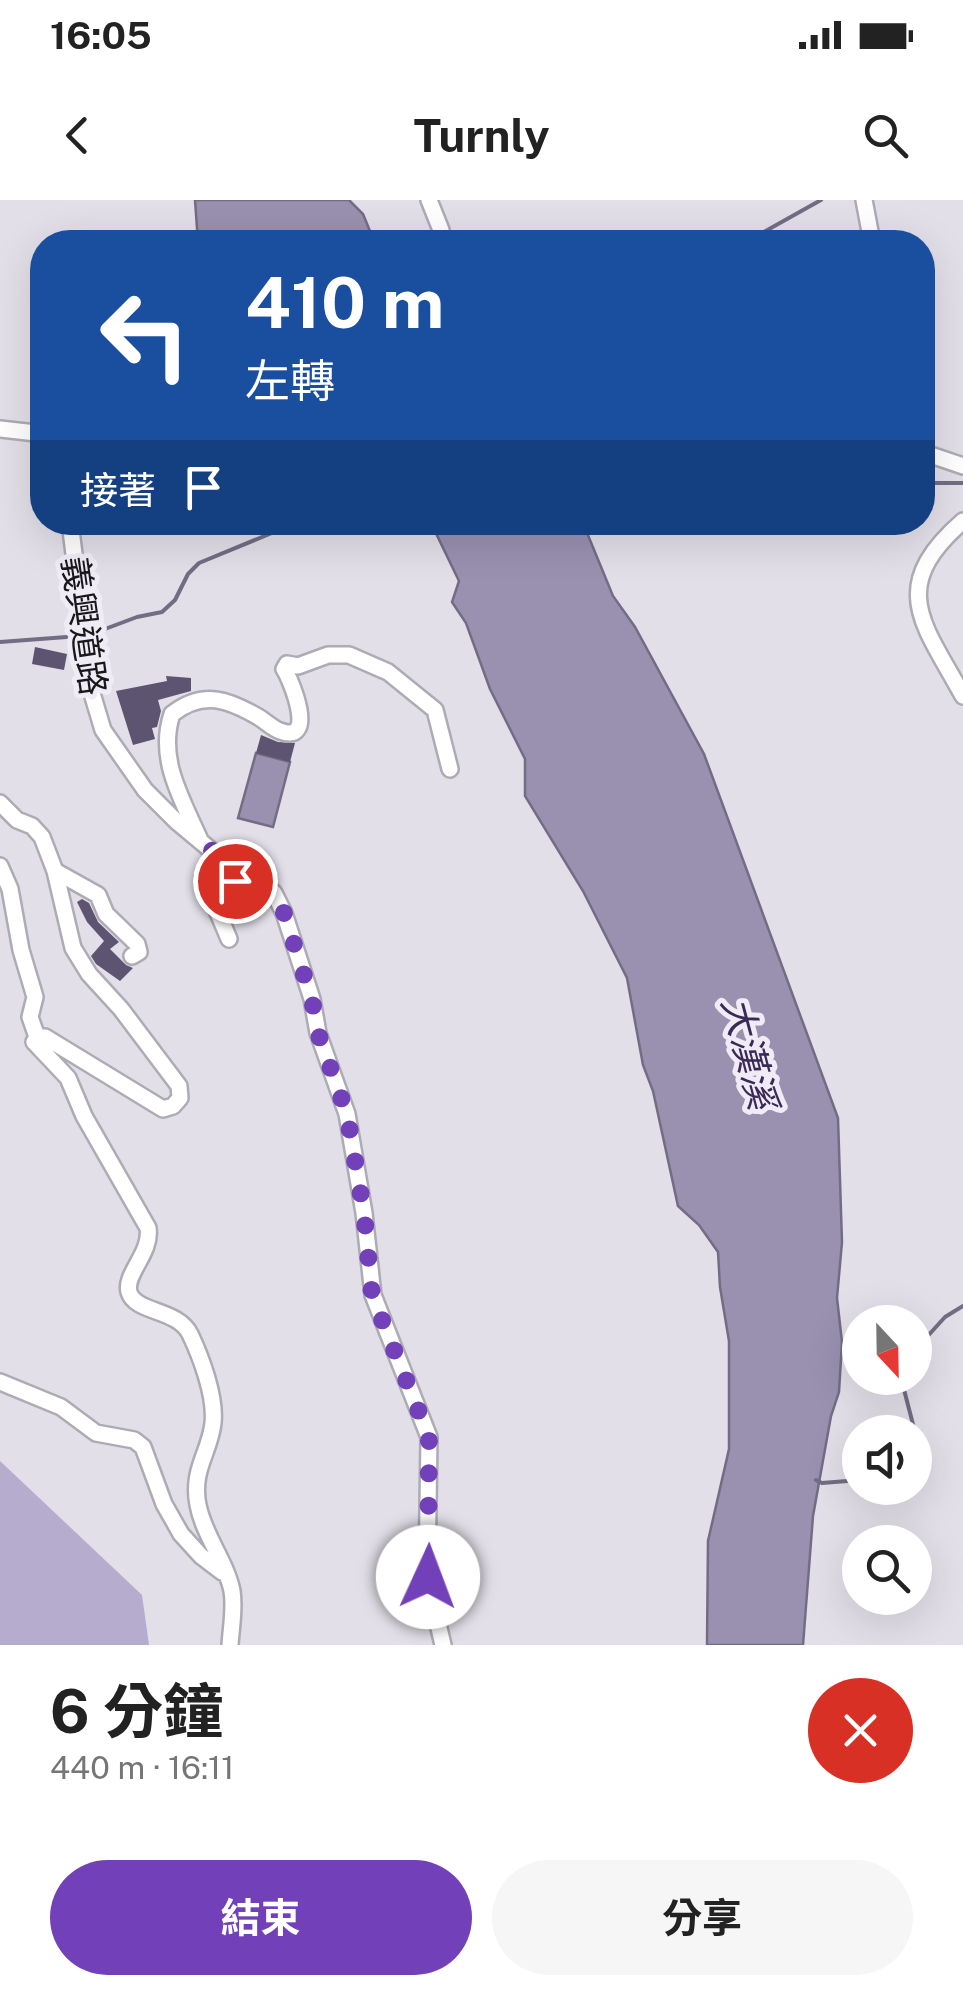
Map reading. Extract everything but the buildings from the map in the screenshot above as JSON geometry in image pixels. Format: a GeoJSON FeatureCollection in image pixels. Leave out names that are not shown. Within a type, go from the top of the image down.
{"type":"FeatureCollection","features":[{"type":"Feature","properties":{"kind":"street"},"geometry":{"type":"LineString","coordinates":[[430,200],[441,230]]}},
{"type":"Feature","properties":{"kind":"street"},"geometry":{"type":"LineString","coordinates":[[864,200],[870,230]]}},
{"type":"Feature","properties":{"kind":"street"},"geometry":{"type":"LineString","coordinates":[[0,429],[30,432]]}},
{"type":"Feature","properties":{"kind":"street"},"geometry":{"type":"LineString","coordinates":[[935,456],[963,466]]}},
{"type":"Feature","properties":{"kind":"street"},"geometry":{"type":"LineString","coordinates":[[963,522],[939,542],[924,571],[917,598],[924,629],[963,696]]}},
{"type":"Feature","properties":{"kind":"street","name":"義興道路"},"geometry":{"type":"LineString","coordinates":[[72,535],[91,690],[103,730],[146,790],[202,844],[274,893],[284,913],[312,1000],[318,1033],[347,1114],[364,1213],[372,1295],[429,1437],[428,1577],[432,1608],[444,1645]]}},
{"type":"Feature","properties":{"kind":"street"},"geometry":{"type":"LineString","coordinates":[[229,939],[202,877],[210,876],[229,890],[237,886],[203,856],[202,844],[176,785],[165,749],[172,714],[187,703],[216,698],[289,732],[300,722],[300,702],[284,669],[287,664],[298,666],[328,655],[349,655],[388,672],[435,710],[450,769]]}},
{"type":"Feature","properties":{"kind":"street"},"geometry":{"type":"LineString","coordinates":[[0,802],[8,819],[32,826],[42,837],[55,871],[74,948],[89,974],[168,1070],[180,1098],[173,1106],[163,1109],[45,1037],[37,1036],[30,1026],[35,997],[21,950],[10,889],[0,866]]}},
{"type":"Feature","properties":{"kind":"street"},"geometry":{"type":"LineString","coordinates":[[55,871],[98,894],[106,914],[137,944],[139,952],[132,956]]}},
{"type":"Feature","properties":{"kind":"street"},"geometry":{"type":"LineString","coordinates":[[37,1036],[34,1042],[39,1050],[68,1078],[84,1116],[148,1228],[148,1248],[130,1281],[130,1292],[147,1308],[180,1320],[195,1346],[213,1426],[199,1470],[198,1504],[232,1591],[230,1645]]}},
{"type":"Feature","properties":{"kind":"street"},"geometry":{"type":"LineString","coordinates":[[0,1382],[61,1408],[96,1433],[134,1440],[143,1447],[164,1504],[181,1534],[226,1575]]}},
{"type":"Feature","properties":{"kind":"shaded area"},"geometry":{"type":"Polygon","coordinates":[[[0,1461],[142,1595],[149,1645],[0,1645],[0,1461]]]}},
{"type":"Feature","properties":{"kind":"water"},"geometry":{"type":"Polygon","coordinates":[[[195,200],[349,200],[363,214],[370,230],[197,230],[195,200]]]}},
{"type":"Feature","properties":{"kind":"water","name":"大漢溪"},"geometry":{"type":"Polygon","coordinates":[[[437,535],[588,535],[613,596],[635,627],[704,754],[838,1118],[842,1242],[837,1298],[842,1342],[839,1392],[813,1516],[803,1645],[707,1645],[708,1541],[729,1449],[729,1341],[718,1252],[699,1225],[678,1206],[653,1091],[643,1065],[627,978],[583,891],[525,796],[525,759],[490,689],[466,623],[452,602],[459,581],[437,535]]]}},
{"type":"Feature","properties":{"kind":"water"},"geometry":{"type":"Polygon","coordinates":[[[256,753],[290,762],[273,827],[238,818],[256,753]]]}},
{"type":"Feature","properties":{"kind":"waterway"},"geometry":{"type":"LineString","coordinates":[[767,230],[821,200]]}},
{"type":"Feature","properties":{"kind":"waterway"},"geometry":{"type":"LineString","coordinates":[[935,483],[963,483]]}},
{"type":"Feature","properties":{"kind":"waterway"},"geometry":{"type":"LineString","coordinates":[[89,635],[162,612],[175,600],[188,574],[199,563],[267,535]]}},
{"type":"Feature","properties":{"kind":"waterway"},"geometry":{"type":"LineString","coordinates":[[0,642],[80,636]]}},
{"type":"Feature","properties":{"kind":"waterway"},"geometry":{"type":"LineString","coordinates":[[932,1331],[963,1306]]}},
{"type":"Feature","properties":{"kind":"waterway"},"geometry":{"type":"LineString","coordinates":[[905,1395],[911,1415]]}},
{"type":"Feature","properties":{"kind":"waterway"},"geometry":{"type":"LineString","coordinates":[[816,1480],[842,1481]]}},
{"type":"Feature","properties":{"kind":"route"},"geometry":{"type":"LineString","coordinates":[[235,881],[203,856],[202,844],[274,893],[312,1000],[318,1033],[347,1114],[364,1213],[372,1295],[429,1437],[428,1577]]}}]}
